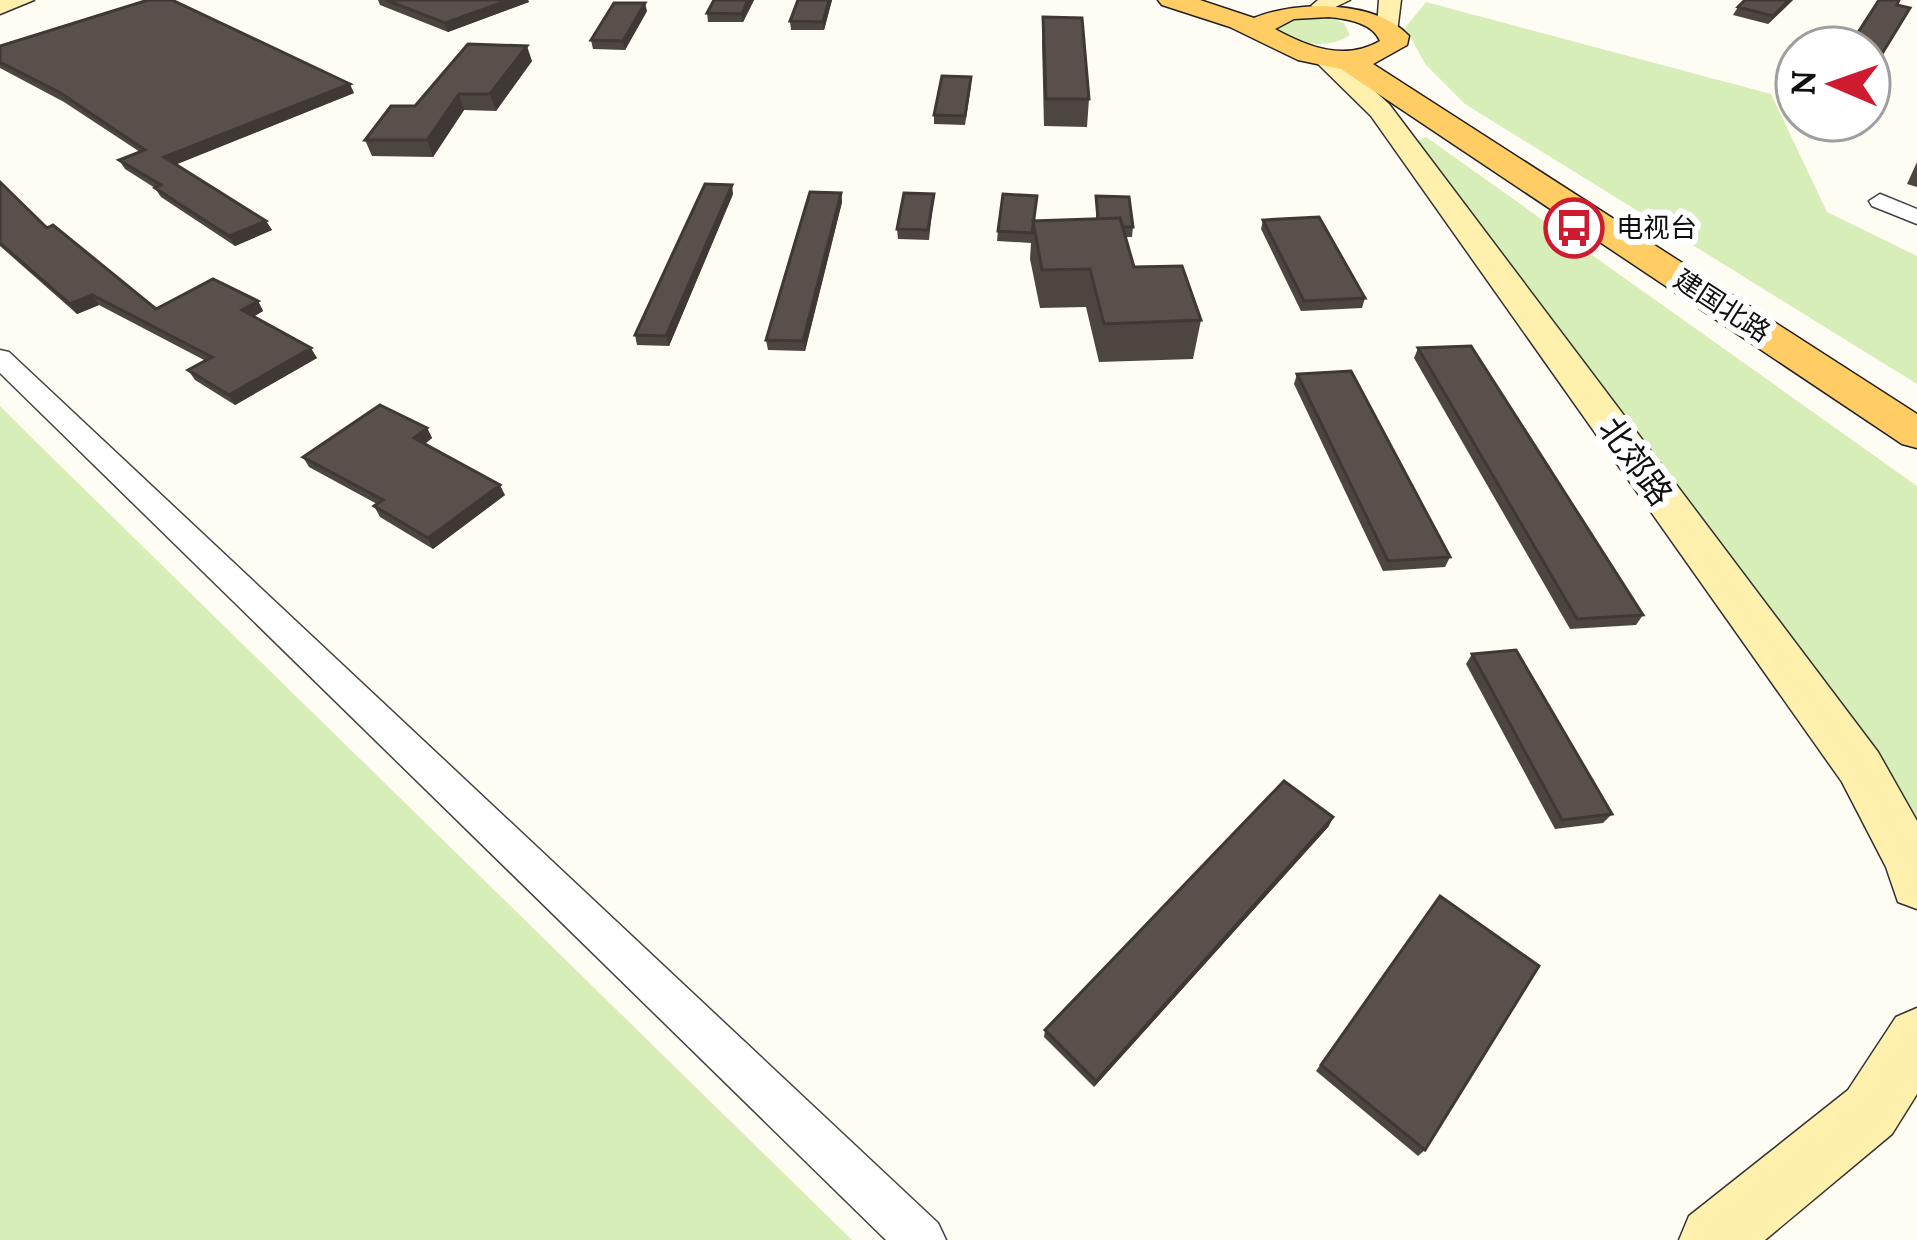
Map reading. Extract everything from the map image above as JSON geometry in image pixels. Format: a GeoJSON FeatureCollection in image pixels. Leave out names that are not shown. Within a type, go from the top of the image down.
{"type":"FeatureCollection","features":[{"type":"Feature","properties":{"kind":"main road","name":"建国北路"},"geometry":{"type":"LineString","coordinates":[[1171,0],[1262,33],[1284,49],[1336,59],[1917,434]]}},
{"type":"Feature","properties":{"kind":"main road"},"geometry":{"type":"LineString","coordinates":[[1244,0],[1288,8]]}},
{"type":"Feature","properties":{"kind":"main road"},"geometry":{"type":"LineString","coordinates":[[1262,33],[1265,18],[1288,8],[1331,3],[1391,24],[1383,52],[1336,59]]}},
{"type":"Feature","properties":{"kind":"main road","name":"建国北路"},"geometry":{"type":"LineString","coordinates":[[1391,24],[1485,129],[1917,413]]}},
{"type":"Feature","properties":{"kind":"street"},"geometry":{"type":"LineString","coordinates":[[0,2],[23,0]]}},
{"type":"Feature","properties":{"kind":"street","name":"北郊路"},"geometry":{"type":"LineString","coordinates":[[1336,59],[1380,110],[1860,767],[1912,863],[1917,884]]}},
{"type":"Feature","properties":{"kind":"street"},"geometry":{"type":"LineString","coordinates":[[1880,200],[1917,217]]}},
{"type":"Feature","properties":{"kind":"street"},"geometry":{"type":"LineString","coordinates":[[0,358],[921,1240]]}},
{"type":"Feature","properties":{"kind":"street"},"geometry":{"type":"LineString","coordinates":[[1713,1240],[1870,1112],[1917,1037]]}},
{"type":"Feature","properties":{"kind":"green space"},"geometry":{"type":"Polygon","coordinates":[[[1426,2],[1771,94],[1773,144],[1795,144],[1827,212],[1917,256],[1917,384],[1465,104],[1426,65],[1405,28],[1426,2]]]}},
{"type":"Feature","properties":{"kind":"green space"},"geometry":{"type":"Polygon","coordinates":[[[1320,14],[1344,23],[1350,35],[1332,43],[1311,43],[1274,28],[1274,22],[1320,14]]]}},
{"type":"Feature","properties":{"kind":"green space"},"geometry":{"type":"Polygon","coordinates":[[[1426,137],[1917,486],[1917,863],[1414,142],[1426,137]]]}},
{"type":"Feature","properties":{"kind":"green space"},"geometry":{"type":"Polygon","coordinates":[[[0,406],[36,442],[852,1240],[0,1240],[0,406]]]}},
{"type":"Feature","properties":{"kind":"building"},"geometry":{"type":"Polygon","coordinates":[[[148,0],[172,0],[350,84],[164,157],[266,221],[229,236],[119,160],[145,150],[59,92],[0,62],[0,46],[148,0]]]}},
{"type":"Feature","properties":{"kind":"building"},"geometry":{"type":"Polygon","coordinates":[[[386,0],[509,0],[445,23],[386,0]]]}},
{"type":"Feature","properties":{"kind":"building"},"geometry":{"type":"Polygon","coordinates":[[[714,0],[748,0],[742,14],[707,13],[714,0]]]}},
{"type":"Feature","properties":{"kind":"building"},"geometry":{"type":"Polygon","coordinates":[[[798,0],[829,0],[823,22],[790,21],[798,0]]]}},
{"type":"Feature","properties":{"kind":"building"},"geometry":{"type":"Polygon","coordinates":[[[1745,0],[1789,0],[1773,16],[1738,7],[1745,0]]]}},
{"type":"Feature","properties":{"kind":"building"},"geometry":{"type":"Polygon","coordinates":[[[1879,0],[1899,0],[1897,5],[1910,8],[1893,36],[1893,24],[1864,24],[1879,0]]]}},
{"type":"Feature","properties":{"kind":"building"},"geometry":{"type":"Polygon","coordinates":[[[614,3],[645,3],[623,41],[591,40],[614,3]]]}},
{"type":"Feature","properties":{"kind":"building"},"geometry":{"type":"Polygon","coordinates":[[[1043,17],[1082,18],[1089,99],[1046,99],[1043,17]]]}},
{"type":"Feature","properties":{"kind":"building"},"geometry":{"type":"Polygon","coordinates":[[[468,44],[527,46],[490,94],[459,94],[427,140],[365,140],[391,106],[415,106],[468,44]]]}},
{"type":"Feature","properties":{"kind":"building"},"geometry":{"type":"Polygon","coordinates":[[[942,76],[971,77],[965,116],[934,115],[942,76]]]}},
{"type":"Feature","properties":{"kind":"building"},"geometry":{"type":"Polygon","coordinates":[[[0,182],[47,228],[53,225],[156,309],[213,279],[258,301],[242,310],[311,348],[229,395],[188,370],[212,357],[92,295],[70,304],[0,243],[0,182]]]}},
{"type":"Feature","properties":{"kind":"building"},"geometry":{"type":"Polygon","coordinates":[[[705,184],[732,185],[666,336],[635,335],[705,184]]]}},
{"type":"Feature","properties":{"kind":"building"},"geometry":{"type":"Polygon","coordinates":[[[810,192],[841,193],[803,341],[766,340],[810,192]]]}},
{"type":"Feature","properties":{"kind":"building"},"geometry":{"type":"Polygon","coordinates":[[[904,193],[934,194],[928,230],[897,229],[904,193]]]}},
{"type":"Feature","properties":{"kind":"building"},"geometry":{"type":"Polygon","coordinates":[[[1003,194],[1037,196],[1032,233],[998,231],[1003,194]]]}},
{"type":"Feature","properties":{"kind":"building"},"geometry":{"type":"Polygon","coordinates":[[[1096,196],[1129,197],[1133,227],[1123,227],[1120,218],[1098,219],[1096,196]]]}},
{"type":"Feature","properties":{"kind":"building"},"geometry":{"type":"Polygon","coordinates":[[[1319,217],[1365,298],[1304,301],[1263,220],[1319,217]]]}},
{"type":"Feature","properties":{"kind":"building"},"geometry":{"type":"Polygon","coordinates":[[[1120,218],[1134,267],[1182,266],[1201,320],[1104,324],[1090,269],[1042,270],[1033,221],[1120,218]]]}},
{"type":"Feature","properties":{"kind":"building"},"geometry":{"type":"Polygon","coordinates":[[[1471,346],[1643,615],[1577,619],[1418,348],[1471,346]]]}},
{"type":"Feature","properties":{"kind":"building"},"geometry":{"type":"Polygon","coordinates":[[[1351,371],[1450,557],[1388,561],[1297,374],[1351,371]]]}},
{"type":"Feature","properties":{"kind":"building"},"geometry":{"type":"Polygon","coordinates":[[[380,405],[427,428],[414,438],[500,485],[428,538],[374,506],[383,500],[303,457],[380,405]]]}},
{"type":"Feature","properties":{"kind":"building"},"geometry":{"type":"Polygon","coordinates":[[[1516,650],[1612,814],[1562,820],[1472,654],[1516,650]]]}},
{"type":"Feature","properties":{"kind":"building"},"geometry":{"type":"Polygon","coordinates":[[[1284,781],[1333,817],[1096,1081],[1045,1030],[1284,781]]]}},
{"type":"Feature","properties":{"kind":"building"},"geometry":{"type":"Polygon","coordinates":[[[1440,896],[1539,966],[1425,1150],[1321,1065],[1440,896]]]}},
{"type":"Feature","properties":{"kind":"place","name":"电视台"},"geometry":{"type":"Point","coordinates":[1574,228]}}]}
